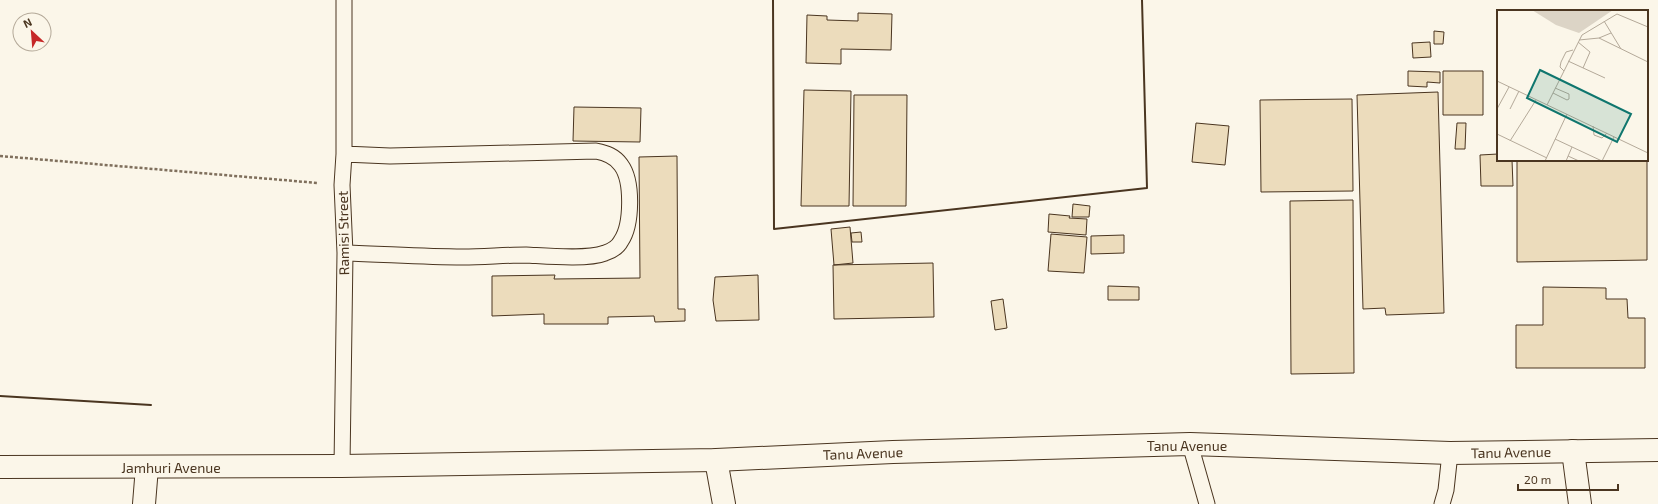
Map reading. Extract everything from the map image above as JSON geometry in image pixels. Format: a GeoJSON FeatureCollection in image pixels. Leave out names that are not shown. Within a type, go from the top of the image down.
{"type":"FeatureCollection","features":[{"type":"Feature","properties":{"kind":"street","name":"Tanu Avenue"},"geometry":{"type":"LineString","coordinates":[[342,466],[716,460],[893,452],[1190,444],[1450,453],[1658,450]]}},
{"type":"Feature","properties":{"kind":"street"},"geometry":{"type":"LineString","coordinates":[[1573,451],[1580,504]]}},
{"type":"Feature","properties":{"kind":"street"},"geometry":{"type":"LineString","coordinates":[[716,460],[724,504]]}},
{"type":"Feature","properties":{"kind":"street","name":"Jamhuri Avenue"},"geometry":{"type":"LineString","coordinates":[[0,467],[342,466]]}},
{"type":"Feature","properties":{"kind":"street"},"geometry":{"type":"LineString","coordinates":[[144,504],[147,467]]}},
{"type":"Feature","properties":{"kind":"lane","name":"Ramisi Street"},"geometry":{"type":"LineString","coordinates":[[342,466],[345,253],[342,185],[344,154],[344,0]]}},
{"type":"Feature","properties":{"kind":"lane"},"geometry":{"type":"LineString","coordinates":[[344,154],[405,156],[596,150],[614,157],[622,166],[626,175],[629,200],[629,212],[625,235],[614,249],[603,254],[583,256],[494,255],[464,257],[345,253]]}},
{"type":"Feature","properties":{"kind":"lane"},"geometry":{"type":"LineString","coordinates":[[1190,444],[1207,504]]}},
{"type":"Feature","properties":{"kind":"lane"},"geometry":{"type":"LineString","coordinates":[[1442,504],[1446,490],[1450,453]]}},
{"type":"Feature","properties":{"kind":"path"},"geometry":{"type":"LineString","coordinates":[[0,156],[342,185]]}},
{"type":"Feature","properties":{"kind":"building"},"geometry":{"type":"Polygon","coordinates":[[[858,13],[892,14],[891,50],[841,49],[841,64],[806,63],[807,15],[827,16],[827,20],[858,21],[858,13]]]}},
{"type":"Feature","properties":{"kind":"building"},"geometry":{"type":"Polygon","coordinates":[[[1434,31],[1444,32],[1443,44],[1434,44],[1434,31]]]}},
{"type":"Feature","properties":{"kind":"building"},"geometry":{"type":"Polygon","coordinates":[[[1430,42],[1431,57],[1413,58],[1412,43],[1430,42]]]}},
{"type":"Feature","properties":{"kind":"building"},"geometry":{"type":"Polygon","coordinates":[[[1408,71],[1440,72],[1440,83],[1427,82],[1427,87],[1408,86],[1408,71]]]}},
{"type":"Feature","properties":{"kind":"building"},"geometry":{"type":"Polygon","coordinates":[[[1443,71],[1483,71],[1483,115],[1443,115],[1443,71]]]}},
{"type":"Feature","properties":{"kind":"building"},"geometry":{"type":"Polygon","coordinates":[[[804,90],[851,91],[849,206],[801,206],[804,90]]]}},
{"type":"Feature","properties":{"kind":"building"},"geometry":{"type":"Polygon","coordinates":[[[1438,92],[1444,313],[1386,315],[1385,308],[1363,309],[1357,95],[1438,92]]]}},
{"type":"Feature","properties":{"kind":"building"},"geometry":{"type":"Polygon","coordinates":[[[854,95],[907,95],[906,206],[853,206],[854,95]]]}},
{"type":"Feature","properties":{"kind":"building"},"geometry":{"type":"Polygon","coordinates":[[[1352,99],[1353,191],[1261,192],[1260,100],[1352,99]]]}},
{"type":"Feature","properties":{"kind":"building"},"geometry":{"type":"Polygon","coordinates":[[[574,107],[641,108],[640,142],[573,141],[574,107]]]}},
{"type":"Feature","properties":{"kind":"building"},"geometry":{"type":"Polygon","coordinates":[[[1196,123],[1229,126],[1225,165],[1192,162],[1196,123]]]}},
{"type":"Feature","properties":{"kind":"building"},"geometry":{"type":"Polygon","coordinates":[[[1457,123],[1466,123],[1465,149],[1455,149],[1457,123]]]}},
{"type":"Feature","properties":{"kind":"building"},"geometry":{"type":"Polygon","coordinates":[[[1497,154],[1497,161],[1512,161],[1513,186],[1481,186],[1480,155],[1497,154]]]}},
{"type":"Feature","properties":{"kind":"building"},"geometry":{"type":"Polygon","coordinates":[[[677,156],[678,309],[685,309],[685,321],[655,322],[654,316],[608,317],[608,324],[544,324],[544,314],[492,316],[492,276],[555,275],[554,279],[640,278],[639,157],[677,156]]]}},
{"type":"Feature","properties":{"kind":"building"},"geometry":{"type":"Polygon","coordinates":[[[1517,161],[1647,161],[1647,260],[1517,262],[1517,161]]]}},
{"type":"Feature","properties":{"kind":"building"},"geometry":{"type":"Polygon","coordinates":[[[1353,200],[1354,373],[1291,374],[1290,201],[1353,200]]]}},
{"type":"Feature","properties":{"kind":"building"},"geometry":{"type":"Polygon","coordinates":[[[1073,204],[1090,206],[1089,217],[1072,217],[1073,204]]]}},
{"type":"Feature","properties":{"kind":"building"},"geometry":{"type":"Polygon","coordinates":[[[1049,214],[1070,216],[1069,218],[1087,219],[1086,235],[1048,232],[1049,214]]]}},
{"type":"Feature","properties":{"kind":"building"},"geometry":{"type":"Polygon","coordinates":[[[850,227],[853,263],[834,265],[831,229],[850,227]]]}},
{"type":"Feature","properties":{"kind":"building"},"geometry":{"type":"Polygon","coordinates":[[[861,232],[862,242],[852,242],[851,233],[861,232]]]}},
{"type":"Feature","properties":{"kind":"building"},"geometry":{"type":"Polygon","coordinates":[[[1051,234],[1087,237],[1084,273],[1048,271],[1051,234]]]}},
{"type":"Feature","properties":{"kind":"building"},"geometry":{"type":"Polygon","coordinates":[[[1124,235],[1124,253],[1091,254],[1091,236],[1124,235]]]}},
{"type":"Feature","properties":{"kind":"building"},"geometry":{"type":"Polygon","coordinates":[[[933,263],[934,317],[834,319],[833,265],[933,263]]]}},
{"type":"Feature","properties":{"kind":"building"},"geometry":{"type":"Polygon","coordinates":[[[758,275],[759,320],[716,321],[713,300],[715,277],[758,275]]]}},
{"type":"Feature","properties":{"kind":"building"},"geometry":{"type":"Polygon","coordinates":[[[1108,286],[1139,287],[1139,300],[1108,300],[1108,286]]]}},
{"type":"Feature","properties":{"kind":"building"},"geometry":{"type":"Polygon","coordinates":[[[1543,287],[1606,288],[1606,299],[1627,299],[1628,318],[1645,318],[1645,368],[1516,368],[1516,325],[1543,325],[1543,287]]]}},
{"type":"Feature","properties":{"kind":"building"},"geometry":{"type":"Polygon","coordinates":[[[1003,299],[1007,328],[995,330],[991,301],[1003,299]]]}},
{"type":"Feature","properties":{"kind":"wall"},"geometry":{"type":"LineString","coordinates":[[773,0],[774,229],[1147,188],[1142,0]]}},
{"type":"Feature","properties":{"kind":"wall"},"geometry":{"type":"LineString","coordinates":[[0,396],[151,405]]}}]}
